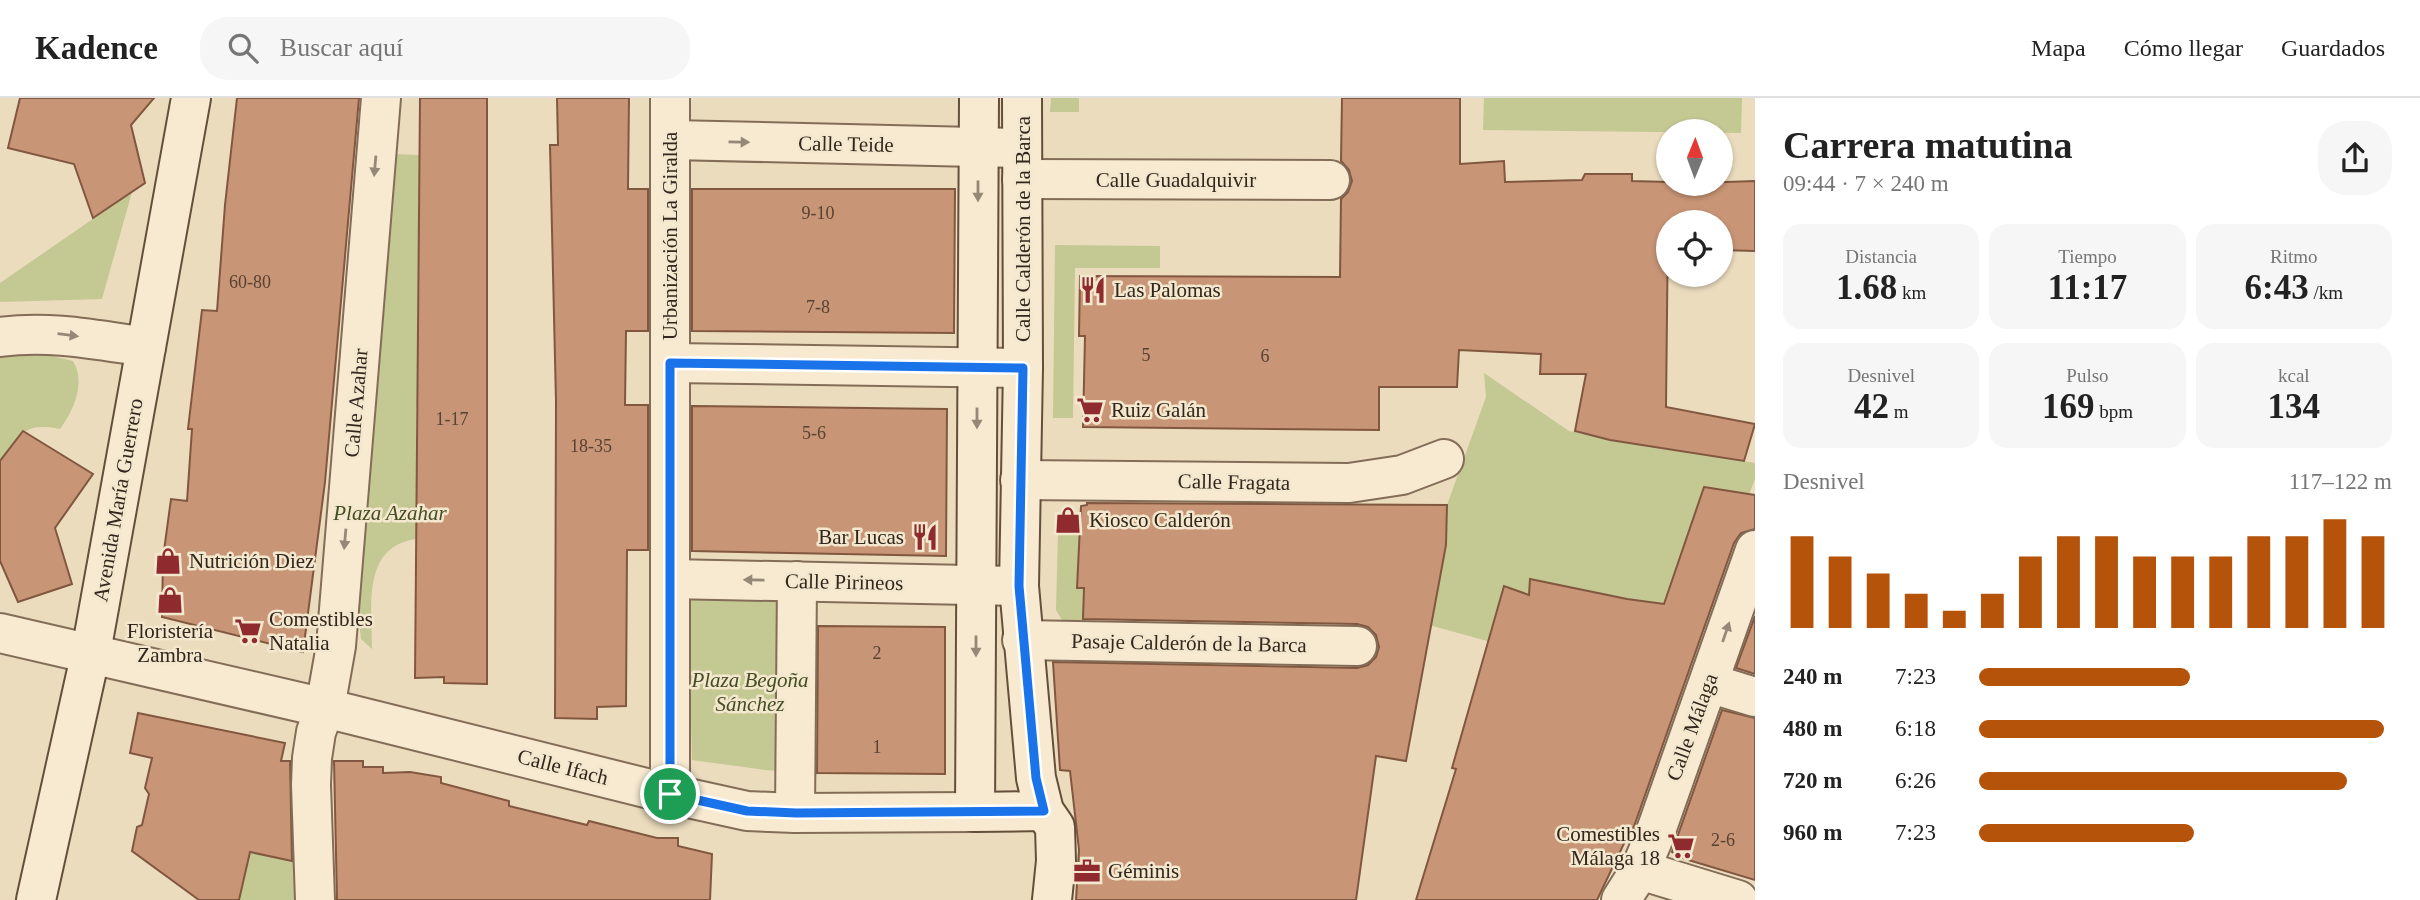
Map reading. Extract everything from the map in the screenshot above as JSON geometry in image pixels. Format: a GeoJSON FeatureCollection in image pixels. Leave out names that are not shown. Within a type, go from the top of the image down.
{"type":"FeatureCollection","features":[{"type":"Feature","properties":{"kind":"street","name":"Avenida María Guerrero"},"geometry":{"type":"LineString","coordinates":[[36,900],[91,652],[191,98]]}},
{"type":"Feature","properties":{"kind":"street","name":"Calle Azahar"},"geometry":{"type":"LineString","coordinates":[[314,900],[312,771],[316,732],[325,708],[336,646],[381,98]]}},
{"type":"Feature","properties":{"kind":"street","name":"Urbanización La Giralda"},"geometry":{"type":"LineString","coordinates":[[670,98],[670,794]]}},
{"type":"Feature","properties":{"kind":"street"},"geometry":{"type":"LineString","coordinates":[[975,812],[979,98]]}},
{"type":"Feature","properties":{"kind":"street","name":"Calle Calderón de la Barca"},"geometry":{"type":"LineString","coordinates":[[1022,98],[1023,368],[1019,586],[1036,778],[1044,811],[1055,827],[1056,860],[1052,900]]}},
{"type":"Feature","properties":{"kind":"street","name":"Calle Teide"},"geometry":{"type":"LineString","coordinates":[[671,140],[978,147],[1022,163]]}},
{"type":"Feature","properties":{"kind":"street","name":"Calle Guadalquivir"},"geometry":{"type":"LineString","coordinates":[[1022,163],[1330,180]]}},
{"type":"Feature","properties":{"kind":"street"},"geometry":{"type":"LineString","coordinates":[[0,337],[63,334],[146,347]]}},
{"type":"Feature","properties":{"kind":"street"},"geometry":{"type":"LineString","coordinates":[[670,363],[1023,368]]}},
{"type":"Feature","properties":{"kind":"street","name":"Calle Fragata"},"geometry":{"type":"LineString","coordinates":[[1020,480],[1349,483],[1402,475],[1444,459]]}},
{"type":"Feature","properties":{"kind":"street","name":"Calle Málaga"},"geometry":{"type":"LineString","coordinates":[[1630,885],[1709,683],[1755,550]]}},
{"type":"Feature","properties":{"kind":"street","name":"Calle Pirineos"},"geometry":{"type":"LineString","coordinates":[[670,579],[1019,586]]}},
{"type":"Feature","properties":{"kind":"street"},"geometry":{"type":"LineString","coordinates":[[796,813],[797,581]]}},
{"type":"Feature","properties":{"kind":"street","name":"Calle Ifach"},"geometry":{"type":"LineString","coordinates":[[0,633],[91,652],[747,811],[1044,811]]}},
{"type":"Feature","properties":{"kind":"street","name":"Pasaje Calderón de la Barca"},"geometry":{"type":"LineString","coordinates":[[1022,640],[1357,646]]}},
{"type":"Feature","properties":{"kind":"street"},"geometry":{"type":"LineString","coordinates":[[1709,683],[1755,697]]}},
{"type":"Feature","properties":{"kind":"street"},"geometry":{"type":"LineString","coordinates":[[1630,885],[1738,900]]}},
{"type":"Feature","properties":{"kind":"green space"},"geometry":{"type":"Polygon","coordinates":[[[1051,98],[1079,98],[1079,112],[1050,112],[1051,98]]]}},
{"type":"Feature","properties":{"kind":"green space"},"geometry":{"type":"Polygon","coordinates":[[[1484,98],[1742,98],[1741,133],[1733,133],[1733,119],[1656,119],[1656,132],[1483,130],[1484,98]]]}},
{"type":"Feature","properties":{"kind":"green space","name":"Plaza Azahar"},"geometry":{"type":"Polygon","coordinates":[[[391,154],[419,155],[417,378],[431,407],[416,407],[416,539],[398,544],[386,554],[378,566],[371,598],[372,649],[361,639],[359,622],[370,407],[391,154]]]}},
{"type":"Feature","properties":{"kind":"green space"},"geometry":{"type":"Polygon","coordinates":[[[132,192],[102,299],[0,302],[0,283],[132,192]]]}},
{"type":"Feature","properties":{"kind":"green space"},"geometry":{"type":"Polygon","coordinates":[[[1055,245],[1160,246],[1160,268],[1075,268],[1073,418],[1053,418],[1055,245]]]}},
{"type":"Feature","properties":{"kind":"green space"},"geometry":{"type":"Polygon","coordinates":[[[0,352],[49,355],[73,361],[77,369],[78,387],[74,405],[60,429],[30,429],[18,438],[0,461],[0,352]]]}},
{"type":"Feature","properties":{"kind":"green space"},"geometry":{"type":"Polygon","coordinates":[[[1484,373],[1569,431],[1755,463],[1755,479],[1743,511],[1701,496],[1663,606],[1530,579],[1529,595],[1504,587],[1498,644],[1429,625],[1430,601],[1439,585],[1446,545],[1447,505],[1486,397],[1484,373]]]}},
{"type":"Feature","properties":{"kind":"green space"},"geometry":{"type":"Polygon","coordinates":[[[1058,533],[1079,534],[1077,588],[1084,588],[1083,622],[1062,620],[1056,610],[1058,533]]]}},
{"type":"Feature","properties":{"kind":"green space","name":"Plaza Begoña Sánchez"},"geometry":{"type":"Polygon","coordinates":[[[688,599],[796,600],[809,773],[692,760],[688,599]]]}},
{"type":"Feature","properties":{"kind":"green space"},"geometry":{"type":"Polygon","coordinates":[[[250,852],[299,863],[300,900],[239,900],[250,852]]]}},
{"type":"Feature","properties":{"kind":"building"},"geometry":{"type":"Polygon","coordinates":[[[20,98],[154,98],[131,125],[145,183],[93,218],[74,164],[8,148],[20,98]]]}},
{"type":"Feature","properties":{"kind":"building"},"geometry":{"type":"Polygon","coordinates":[[[237,98],[359,98],[325,482],[303,652],[162,617],[163,558],[171,499],[187,501],[192,429],[188,429],[202,310],[217,311],[237,98]]]}},
{"type":"Feature","properties":{"kind":"building"},"geometry":{"type":"Polygon","coordinates":[[[420,98],[487,98],[487,684],[444,683],[444,677],[415,678],[420,98]]]}},
{"type":"Feature","properties":{"kind":"building"},"geometry":{"type":"Polygon","coordinates":[[[557,98],[629,98],[628,189],[648,189],[648,331],[626,331],[625,405],[648,405],[648,550],[627,550],[626,706],[597,707],[597,719],[555,718],[556,401],[550,145],[558,145],[557,98]]]}},
{"type":"Feature","properties":{"kind":"building"},"geometry":{"type":"Polygon","coordinates":[[[1342,98],[1460,98],[1460,164],[1504,161],[1505,182],[1582,180],[1585,174],[1632,174],[1632,181],[1656,182],[1656,196],[1733,196],[1733,182],[1755,181],[1755,251],[1733,250],[1733,210],[1656,210],[1656,287],[1667,287],[1666,407],[1755,424],[1744,461],[1610,440],[1575,431],[1586,374],[1540,374],[1541,354],[1459,350],[1457,387],[1379,387],[1379,430],[1083,427],[1085,336],[1079,336],[1080,276],[1340,277],[1341,199],[1348,192],[1352,181],[1349,170],[1341,161],[1342,98]]]}},
{"type":"Feature","properties":{"kind":"building"},"geometry":{"type":"Polygon","coordinates":[[[692,189],[955,189],[954,333],[692,331],[692,189]]]}},
{"type":"Feature","properties":{"kind":"building"},"geometry":{"type":"Polygon","coordinates":[[[692,406],[947,409],[946,556],[692,551],[692,406]]]}},
{"type":"Feature","properties":{"kind":"building"},"geometry":{"type":"Polygon","coordinates":[[[23,431],[93,474],[55,528],[72,584],[18,602],[0,561],[0,461],[23,431]]]}},
{"type":"Feature","properties":{"kind":"building"},"geometry":{"type":"Polygon","coordinates":[[[1704,487],[1755,495],[1755,529],[1741,533],[1734,543],[1632,832],[1630,831],[1597,900],[1416,900],[1456,769],[1452,768],[1504,586],[1529,595],[1530,579],[1664,604],[1704,487]]]}},
{"type":"Feature","properties":{"kind":"building"},"geometry":{"type":"Polygon","coordinates":[[[1087,503],[1447,505],[1446,545],[1406,761],[1376,756],[1356,900],[1076,900],[1079,850],[1070,771],[1060,770],[1053,662],[1357,668],[1368,665],[1376,657],[1379,647],[1376,635],[1368,627],[1357,624],[1083,619],[1084,588],[1077,588],[1081,506],[1087,503]]]}},
{"type":"Feature","properties":{"kind":"building"},"geometry":{"type":"Polygon","coordinates":[[[1755,616],[1755,674],[1736,668],[1755,616]]]}},
{"type":"Feature","properties":{"kind":"building"},"geometry":{"type":"Polygon","coordinates":[[[818,626],[945,627],[945,774],[817,773],[818,626]]]}},
{"type":"Feature","properties":{"kind":"building"},"geometry":{"type":"Polygon","coordinates":[[[1722,710],[1755,718],[1755,880],[1685,859],[1672,852],[1722,710]]]}},
{"type":"Feature","properties":{"kind":"building"},"geometry":{"type":"Polygon","coordinates":[[[138,713],[285,743],[281,761],[290,761],[292,861],[250,852],[239,900],[199,900],[132,851],[137,827],[142,825],[149,794],[145,788],[152,758],[130,753],[138,713]]]}},
{"type":"Feature","properties":{"kind":"building"},"geometry":{"type":"Polygon","coordinates":[[[334,761],[363,761],[363,767],[383,767],[383,773],[410,772],[441,777],[441,783],[509,801],[509,806],[587,825],[589,821],[657,838],[678,838],[678,846],[712,854],[710,900],[337,900],[334,761]]]}},
{"type":"Feature","properties":{"kind":"place","name":"Las Palomas"},"geometry":{"type":"Point","coordinates":[1093,290]}},
{"type":"Feature","properties":{"kind":"place","name":"Ruiz Galán"},"geometry":{"type":"Point","coordinates":[1090,410]}},
{"type":"Feature","properties":{"kind":"place","name":"Kiosco Calderón"},"geometry":{"type":"Point","coordinates":[1068,520]}},
{"type":"Feature","properties":{"kind":"place","name":"Bar Lucas"},"geometry":{"type":"Point","coordinates":[925,537]}},
{"type":"Feature","properties":{"kind":"place","name":"Nutrición Diez"},"geometry":{"type":"Point","coordinates":[168,561]}},
{"type":"Feature","properties":{"kind":"place","name":"Floristería Zambra"},"geometry":{"type":"Point","coordinates":[170,600]}},
{"type":"Feature","properties":{"kind":"place","name":"Comestibles Natalia"},"geometry":{"type":"Point","coordinates":[248,631]}},
{"type":"Feature","properties":{"kind":"place","name":"Comestibles Málaga 18"},"geometry":{"type":"Point","coordinates":[1681,846]}},
{"type":"Feature","properties":{"kind":"place","name":"Géminis"},"geometry":{"type":"Point","coordinates":[1087,871]}},
{"type":"Feature","properties":{"kind":"route"},"geometry":{"type":"LineString","coordinates":[[670,363],[1023,368],[1019,586],[1036,778],[1044,811],[747,811],[670,794],[670,363]]}}]}
